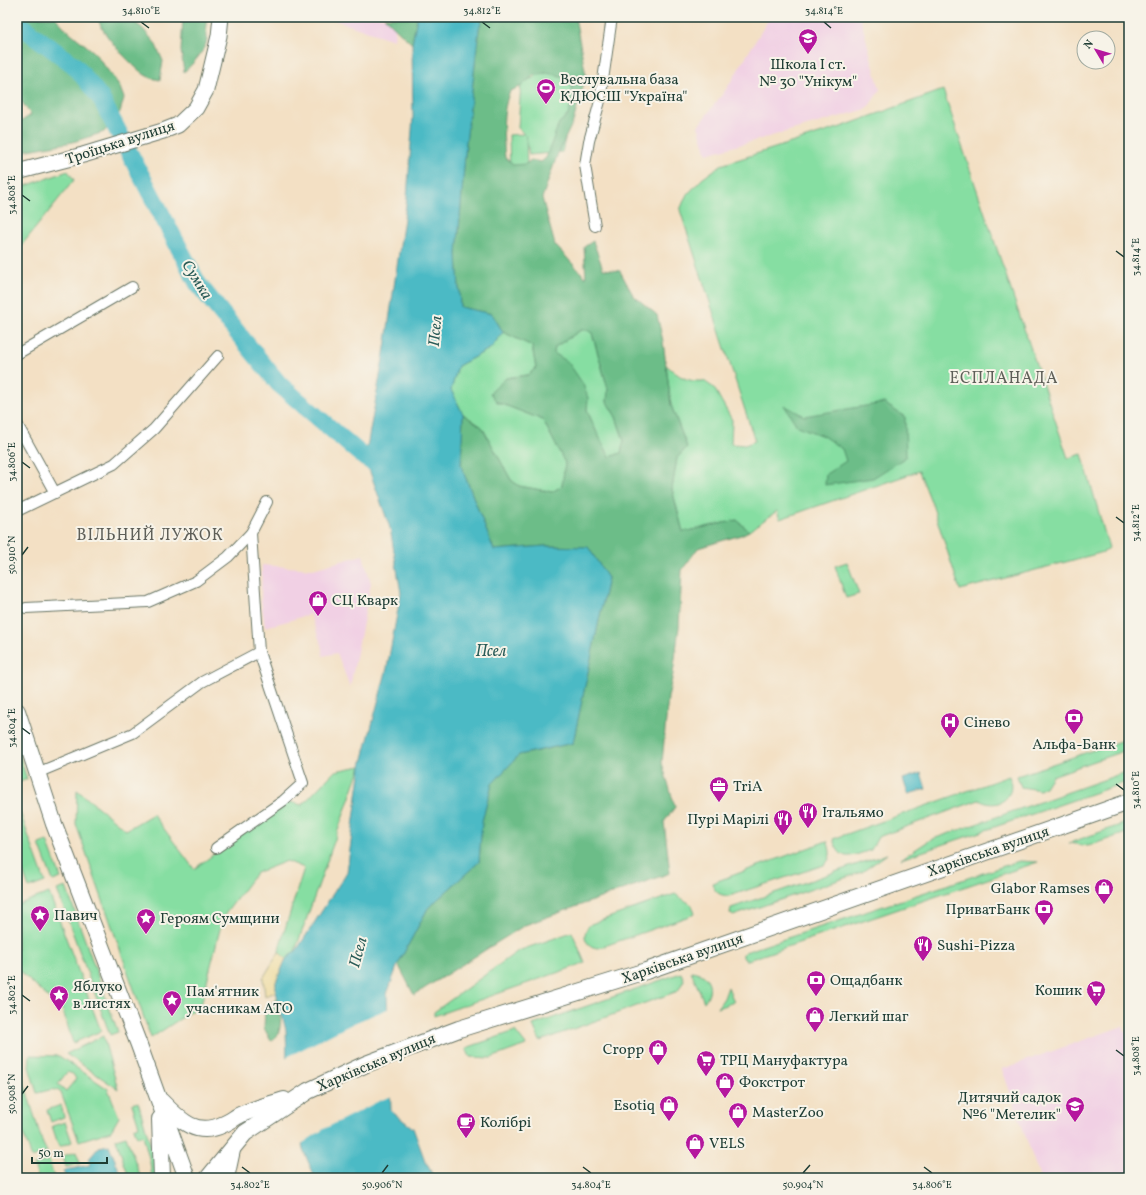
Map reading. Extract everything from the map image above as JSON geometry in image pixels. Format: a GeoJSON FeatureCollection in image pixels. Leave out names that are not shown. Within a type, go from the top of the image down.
{"type":"FeatureCollection","features":[{"type":"Feature","properties":{"kind":"main road","name":"Троїцька вулиця"},"geometry":{"type":"LineString","coordinates":[[17,172],[84,155],[151,135],[178,125],[196,108],[206,90],[219,36],[221,17]]}},
{"type":"Feature","properties":{"kind":"main road"},"geometry":{"type":"LineString","coordinates":[[17,711],[54,824],[134,1030],[187,1178]]}},
{"type":"Feature","properties":{"kind":"main road","name":"Харківська вулиця"},"geometry":{"type":"LineString","coordinates":[[208,1178],[245,1133],[308,1091],[366,1064],[422,1042],[520,1009],[646,971],[1129,802]]}},
{"type":"Feature","properties":{"kind":"main road"},"geometry":{"type":"LineString","coordinates":[[159,1100],[187,1125],[207,1129],[223,1125],[239,1116],[308,1091]]}},
{"type":"Feature","properties":{"kind":"main road"},"geometry":{"type":"LineString","coordinates":[[159,1100],[163,1162],[162,1178]]}},
{"type":"Feature","properties":{"kind":"main road"},"geometry":{"type":"LineString","coordinates":[[226,1178],[234,1146]]}},
{"type":"Feature","properties":{"kind":"street"},"geometry":{"type":"LineString","coordinates":[[594,226],[585,165],[589,141],[600,101],[612,17]]}},
{"type":"Feature","properties":{"kind":"street"},"geometry":{"type":"LineString","coordinates":[[17,354],[132,287]]}},
{"type":"Feature","properties":{"kind":"street"},"geometry":{"type":"LineString","coordinates":[[17,511],[114,464],[154,429],[218,356]]}},
{"type":"Feature","properties":{"kind":"street"},"geometry":{"type":"LineString","coordinates":[[17,424],[55,493]]}},
{"type":"Feature","properties":{"kind":"street"},"geometry":{"type":"LineString","coordinates":[[26,608],[148,602],[196,580],[228,557],[251,533],[267,502]]}},
{"type":"Feature","properties":{"kind":"street"},"geometry":{"type":"LineString","coordinates":[[216,848],[283,802],[303,783],[259,652],[251,533]]}},
{"type":"Feature","properties":{"kind":"street"},"geometry":{"type":"LineString","coordinates":[[37,773],[133,733],[202,682],[259,652]]}},
{"type":"Feature","properties":{"kind":"shaded area"},"geometry":{"type":"Polygon","coordinates":[[[326,17],[396,17],[394,40],[363,30],[326,17]]]}},
{"type":"Feature","properties":{"kind":"shaded area","name":"Школа І ст. № 30 \"Унікум\""},"geometry":{"type":"Polygon","coordinates":[[[770,17],[860,17],[880,90],[867,109],[707,154],[698,126],[727,88],[770,17]]]}},
{"type":"Feature","properties":{"kind":"shaded area"},"geometry":{"type":"Polygon","coordinates":[[[363,555],[371,583],[350,687],[337,653],[323,656],[321,644],[310,614],[265,627],[261,600],[262,565],[313,569],[363,555]]]}},
{"type":"Feature","properties":{"kind":"shaded area","name":"Дитячий садок №6 \"Метелик\""},"geometry":{"type":"Polygon","coordinates":[[[1123,1026],[1129,1042],[1129,1178],[1040,1178],[1002,1069],[1123,1026]]]}},
{"type":"Feature","properties":{"kind":"green space"},"geometry":{"type":"Polygon","coordinates":[[[17,17],[55,17],[66,29],[94,52],[119,85],[124,98],[120,112],[104,132],[73,142],[17,152],[17,124],[31,115],[17,95],[17,17]]]}},
{"type":"Feature","properties":{"kind":"green space"},"geometry":{"type":"Polygon","coordinates":[[[98,17],[127,17],[142,28],[155,43],[163,61],[160,80],[145,75],[125,57],[110,40],[98,17]]]}},
{"type":"Feature","properties":{"kind":"green space"},"geometry":{"type":"Polygon","coordinates":[[[183,17],[207,17],[207,39],[204,48],[184,72],[181,51],[183,17]]]}},
{"type":"Feature","properties":{"kind":"green space"},"geometry":{"type":"Polygon","coordinates":[[[384,17],[417,17],[412,44],[384,17]]]}},
{"type":"Feature","properties":{"kind":"green space"},"geometry":{"type":"Polygon","coordinates":[[[483,17],[575,17],[586,76],[573,122],[558,153],[542,198],[555,245],[586,278],[584,247],[593,241],[603,269],[620,271],[633,295],[657,315],[663,341],[671,405],[687,447],[677,458],[672,489],[683,532],[737,520],[749,531],[741,535],[698,548],[682,570],[679,627],[673,674],[668,697],[662,763],[675,807],[664,822],[670,873],[525,925],[414,995],[398,964],[428,908],[479,862],[482,821],[492,784],[519,755],[573,743],[608,578],[588,547],[545,546],[494,550],[461,466],[463,414],[482,427],[511,480],[519,486],[552,492],[562,486],[565,463],[543,420],[497,402],[490,393],[506,378],[528,375],[536,368],[532,346],[503,332],[492,314],[460,307],[457,254],[466,143],[479,29],[483,17]],[[547,73],[534,75],[520,87],[510,91],[507,99],[503,124],[505,158],[514,165],[526,164],[531,160],[541,162],[546,158],[559,123],[568,115],[571,103],[572,85],[570,79],[547,73]],[[581,330],[555,347],[554,353],[568,362],[583,384],[588,398],[587,410],[610,457],[621,453],[624,440],[616,417],[607,402],[608,389],[592,333],[587,330],[581,330]]]}},
{"type":"Feature","properties":{"kind":"green space","name":"Веслувальна база КДЮСШ \"Україна\""},"geometry":{"type":"Polygon","coordinates":[[[533,47],[580,77],[562,152],[529,155],[526,135],[527,170],[510,170],[509,135],[524,134],[518,128],[521,83],[535,77],[533,47]]]}},
{"type":"Feature","properties":{"kind":"green space"},"geometry":{"type":"Polygon","coordinates":[[[943,90],[1068,458],[1082,454],[1109,548],[1100,553],[960,590],[932,504],[919,471],[780,519],[777,511],[749,531],[737,520],[683,532],[672,489],[677,458],[687,447],[671,405],[666,365],[675,373],[688,380],[704,381],[714,388],[732,420],[731,444],[745,445],[755,441],[680,210],[686,196],[702,179],[721,165],[841,127],[943,90]]]}},
{"type":"Feature","properties":{"kind":"green space"},"geometry":{"type":"Polygon","coordinates":[[[68,171],[74,180],[17,251],[17,189],[68,171]]]}},
{"type":"Feature","properties":{"kind":"green space"},"geometry":{"type":"Polygon","coordinates":[[[587,329],[592,333],[608,389],[607,402],[616,417],[624,441],[621,453],[610,457],[587,410],[588,398],[554,353],[555,347],[581,330],[587,329]]]}},
{"type":"Feature","properties":{"kind":"green space"},"geometry":{"type":"Polygon","coordinates":[[[503,332],[532,346],[536,368],[528,375],[506,378],[497,402],[543,420],[565,463],[562,486],[552,492],[519,486],[511,480],[482,427],[463,414],[451,390],[458,366],[491,348],[503,332]]]}},
{"type":"Feature","properties":{"kind":"green space"},"geometry":{"type":"Polygon","coordinates":[[[884,403],[905,417],[906,457],[873,478],[825,485],[826,474],[846,461],[842,449],[823,436],[797,426],[784,405],[804,416],[884,403]]]}},
{"type":"Feature","properties":{"kind":"green space"},"geometry":{"type":"Polygon","coordinates":[[[847,562],[859,594],[846,598],[835,566],[847,562]]]}},
{"type":"Feature","properties":{"kind":"green space"},"geometry":{"type":"Polygon","coordinates":[[[1129,738],[1129,749],[1052,776],[1045,787],[1040,790],[1021,787],[1017,776],[1129,738]]]}},
{"type":"Feature","properties":{"kind":"green space"},"geometry":{"type":"Polygon","coordinates":[[[17,748],[27,779],[18,783],[17,779],[17,748]]]}},
{"type":"Feature","properties":{"kind":"green space"},"geometry":{"type":"Polygon","coordinates":[[[361,766],[295,951],[286,959],[279,952],[304,868],[287,861],[256,873],[223,917],[201,1005],[151,1038],[76,824],[77,790],[126,830],[153,814],[194,869],[286,801],[302,805],[335,771],[361,766]]]}},
{"type":"Feature","properties":{"kind":"green space"},"geometry":{"type":"Polygon","coordinates":[[[1129,771],[1129,781],[901,859],[930,840],[1129,771]]]}},
{"type":"Feature","properties":{"kind":"green space"},"geometry":{"type":"Polygon","coordinates":[[[1009,776],[1011,784],[1008,796],[999,803],[986,803],[979,800],[878,837],[871,850],[852,856],[843,855],[836,847],[833,839],[1009,776]]]}},
{"type":"Feature","properties":{"kind":"green space"},"geometry":{"type":"Polygon","coordinates":[[[17,804],[45,882],[29,888],[17,855],[17,804]]]}},
{"type":"Feature","properties":{"kind":"green space"},"geometry":{"type":"Polygon","coordinates":[[[1129,822],[1129,832],[1088,846],[1069,843],[1129,822]]]}},
{"type":"Feature","properties":{"kind":"green space"},"geometry":{"type":"Polygon","coordinates":[[[47,841],[61,878],[53,881],[39,844],[47,841]]]}},
{"type":"Feature","properties":{"kind":"green space"},"geometry":{"type":"Polygon","coordinates":[[[827,841],[830,857],[824,865],[729,896],[718,893],[713,886],[712,883],[827,841]]]}},
{"type":"Feature","properties":{"kind":"green space"},"geometry":{"type":"Polygon","coordinates":[[[887,854],[862,872],[733,916],[730,913],[731,908],[887,854]]]}},
{"type":"Feature","properties":{"kind":"green space"},"geometry":{"type":"Polygon","coordinates":[[[1019,861],[1038,862],[748,960],[745,960],[743,957],[745,952],[1019,861]]]}},
{"type":"Feature","properties":{"kind":"green space"},"geometry":{"type":"Polygon","coordinates":[[[66,887],[118,1032],[110,1035],[57,890],[66,887]]]}},
{"type":"Feature","properties":{"kind":"green space"},"geometry":{"type":"Polygon","coordinates":[[[49,893],[101,1031],[73,1043],[63,1011],[17,969],[17,905],[49,893]]]}},
{"type":"Feature","properties":{"kind":"green space"},"geometry":{"type":"Polygon","coordinates":[[[675,894],[692,905],[695,914],[599,948],[590,946],[587,943],[585,936],[591,924],[675,894]]]}},
{"type":"Feature","properties":{"kind":"green space"},"geometry":{"type":"Polygon","coordinates":[[[572,932],[585,963],[434,1016],[434,1012],[518,951],[572,932]]]}},
{"type":"Feature","properties":{"kind":"green space"},"geometry":{"type":"Polygon","coordinates":[[[691,971],[702,975],[708,982],[709,992],[704,1002],[691,971]]]}},
{"type":"Feature","properties":{"kind":"green space"},"geometry":{"type":"Polygon","coordinates":[[[681,973],[684,980],[678,991],[540,1041],[533,1025],[681,973]]]}},
{"type":"Feature","properties":{"kind":"green space"},"geometry":{"type":"Polygon","coordinates":[[[728,987],[734,1002],[717,1008],[724,998],[728,987]]]}},
{"type":"Feature","properties":{"kind":"green space"},"geometry":{"type":"Polygon","coordinates":[[[279,997],[281,1019],[279,1034],[271,1041],[264,1028],[265,1008],[279,997]]]}},
{"type":"Feature","properties":{"kind":"green space"},"geometry":{"type":"Polygon","coordinates":[[[515,1031],[526,1045],[491,1058],[470,1057],[466,1048],[515,1031]]]}},
{"type":"Feature","properties":{"kind":"green space"},"geometry":{"type":"Polygon","coordinates":[[[103,1036],[118,1089],[66,1054],[103,1036]]]}},
{"type":"Feature","properties":{"kind":"green space"},"geometry":{"type":"Polygon","coordinates":[[[30,1055],[59,1056],[108,1089],[119,1117],[111,1131],[79,1141],[61,1093],[56,1090],[50,1090],[37,1093],[29,1067],[30,1055]],[[67,1072],[58,1084],[66,1091],[76,1079],[73,1074],[67,1072]]]}},
{"type":"Feature","properties":{"kind":"green space"},"geometry":{"type":"Polygon","coordinates":[[[17,1060],[43,1144],[47,1152],[32,1158],[17,1117],[17,1060]]]}},
{"type":"Feature","properties":{"kind":"green space"},"geometry":{"type":"Polygon","coordinates":[[[138,1102],[155,1160],[158,1178],[152,1178],[150,1162],[143,1135],[137,1137],[134,1128],[139,1126],[132,1104],[138,1102]]]}},
{"type":"Feature","properties":{"kind":"green space"},"geometry":{"type":"Polygon","coordinates":[[[61,1105],[64,1117],[51,1122],[47,1110],[61,1105]]]}},
{"type":"Feature","properties":{"kind":"green space"},"geometry":{"type":"Polygon","coordinates":[[[65,1122],[72,1142],[59,1147],[52,1126],[65,1122]]]}},
{"type":"Feature","properties":{"kind":"green space"},"geometry":{"type":"Polygon","coordinates":[[[126,1136],[141,1178],[129,1178],[116,1139],[126,1136]]]}},
{"type":"Feature","properties":{"kind":"green space"},"geometry":{"type":"Polygon","coordinates":[[[76,1152],[80,1163],[66,1167],[63,1156],[76,1152]]]}},
{"type":"Feature","properties":{"kind":"green space"},"geometry":{"type":"Polygon","coordinates":[[[49,1160],[54,1178],[38,1178],[34,1165],[49,1160]]]}},
{"type":"Feature","properties":{"kind":"sand"},"geometry":{"type":"Polygon","coordinates":[[[279,952],[286,959],[276,982],[276,992],[265,996],[263,978],[279,952]]]}},
{"type":"Feature","properties":{"kind":"water","name":"Псел"},"geometry":{"type":"Polygon","coordinates":[[[417,17],[483,17],[479,29],[466,143],[457,254],[460,307],[492,314],[503,332],[491,348],[458,366],[451,390],[463,414],[461,466],[494,550],[545,546],[588,547],[608,578],[573,743],[519,755],[492,784],[482,821],[479,862],[428,908],[398,964],[387,994],[391,1111],[413,1128],[424,1158],[434,1178],[315,1178],[303,1149],[287,1061],[286,1030],[276,992],[276,982],[286,959],[296,951],[347,872],[361,766],[387,668],[401,593],[390,528],[365,458],[385,348],[407,198],[413,117],[412,44],[417,17]]]}},
{"type":"Feature","properties":{"kind":"water"},"geometry":{"type":"Polygon","coordinates":[[[921,773],[926,789],[908,794],[903,779],[921,773]]]}},
{"type":"Feature","properties":{"kind":"water"},"geometry":{"type":"Polygon","coordinates":[[[109,1145],[122,1178],[66,1178],[63,1171],[90,1165],[89,1159],[99,1147],[109,1145]]]}},
{"type":"Feature","properties":{"kind":"pier"},"geometry":{"type":"Polygon","coordinates":[[[390,1008],[393,1096],[381,1100],[324,1129],[300,1145],[285,1058],[354,1023],[390,1008]]]}},
{"type":"Feature","properties":{"kind":"waterway","name":"Сумка"},"geometry":{"type":"LineString","coordinates":[[17,23],[74,65],[100,97],[198,284],[279,384],[365,458],[386,469]]}},
{"type":"Feature","properties":{"kind":"place","name":"Школа І ст. № 30 \"Унікум\""},"geometry":{"type":"Point","coordinates":[808,55]}},
{"type":"Feature","properties":{"kind":"place","name":"Веслувальна база КДЮСШ \"Україна\""},"geometry":{"type":"Point","coordinates":[546,105]}},
{"type":"Feature","properties":{"kind":"place","name":"СЦ Кварк"},"geometry":{"type":"Point","coordinates":[318,617]}},
{"type":"Feature","properties":{"kind":"place","name":"Альфа-Банк"},"geometry":{"type":"Point","coordinates":[1074,735]}},
{"type":"Feature","properties":{"kind":"place","name":"Сінево"},"geometry":{"type":"Point","coordinates":[950,739]}},
{"type":"Feature","properties":{"kind":"place","name":"TriA"},"geometry":{"type":"Point","coordinates":[719,803]}},
{"type":"Feature","properties":{"kind":"place","name":"Італьямо"},"geometry":{"type":"Point","coordinates":[808,829]}},
{"type":"Feature","properties":{"kind":"place","name":"Пурі Марілі"},"geometry":{"type":"Point","coordinates":[783,836]}},
{"type":"Feature","properties":{"kind":"place","name":"Glabor Ramses"},"geometry":{"type":"Point","coordinates":[1104,905]}},
{"type":"Feature","properties":{"kind":"place","name":"ПриватБанк"},"geometry":{"type":"Point","coordinates":[1044,926]}},
{"type":"Feature","properties":{"kind":"place","name":"Павич"},"geometry":{"type":"Point","coordinates":[40,932]}},
{"type":"Feature","properties":{"kind":"place","name":"Героям Сумщини"},"geometry":{"type":"Point","coordinates":[146,935]}},
{"type":"Feature","properties":{"kind":"place","name":"Sushi-Pizza"},"geometry":{"type":"Point","coordinates":[923,962]}},
{"type":"Feature","properties":{"kind":"place","name":"Ощадбанк"},"geometry":{"type":"Point","coordinates":[816,997]}},
{"type":"Feature","properties":{"kind":"place","name":"Кошик"},"geometry":{"type":"Point","coordinates":[1096,1007]}},
{"type":"Feature","properties":{"kind":"place","name":"Яблуко в листях"},"geometry":{"type":"Point","coordinates":[59,1012]}},
{"type":"Feature","properties":{"kind":"place","name":"Пам'ятник учасникам АТО"},"geometry":{"type":"Point","coordinates":[172,1017]}},
{"type":"Feature","properties":{"kind":"place","name":"Легкий шаг"},"geometry":{"type":"Point","coordinates":[815,1033]}},
{"type":"Feature","properties":{"kind":"place","name":"Cropp"},"geometry":{"type":"Point","coordinates":[658,1066]}},
{"type":"Feature","properties":{"kind":"place","name":"ТРЦ Мануфактура"},"geometry":{"type":"Point","coordinates":[706,1077]}},
{"type":"Feature","properties":{"kind":"place","name":"Фокстрот"},"geometry":{"type":"Point","coordinates":[725,1099]}},
{"type":"Feature","properties":{"kind":"place","name":"Esotiq"},"geometry":{"type":"Point","coordinates":[669,1122]}},
{"type":"Feature","properties":{"kind":"place","name":"Дитячий садок №6 \"Метелик\""},"geometry":{"type":"Point","coordinates":[1075,1123]}},
{"type":"Feature","properties":{"kind":"place","name":"MasterZoo"},"geometry":{"type":"Point","coordinates":[738,1129]}},
{"type":"Feature","properties":{"kind":"place","name":"Колібрі"},"geometry":{"type":"Point","coordinates":[466,1139]}},
{"type":"Feature","properties":{"kind":"place","name":"VELS"},"geometry":{"type":"Point","coordinates":[695,1160]}},
{"type":"Feature","properties":{"kind":"district","name":"ЕСПЛАНАДА"},"geometry":{"type":"Point","coordinates":[1004,377]}},
{"type":"Feature","properties":{"kind":"district","name":"ВІЛЬНИЙ ЛУЖОК"},"geometry":{"type":"Point","coordinates":[150,534]}}]}
